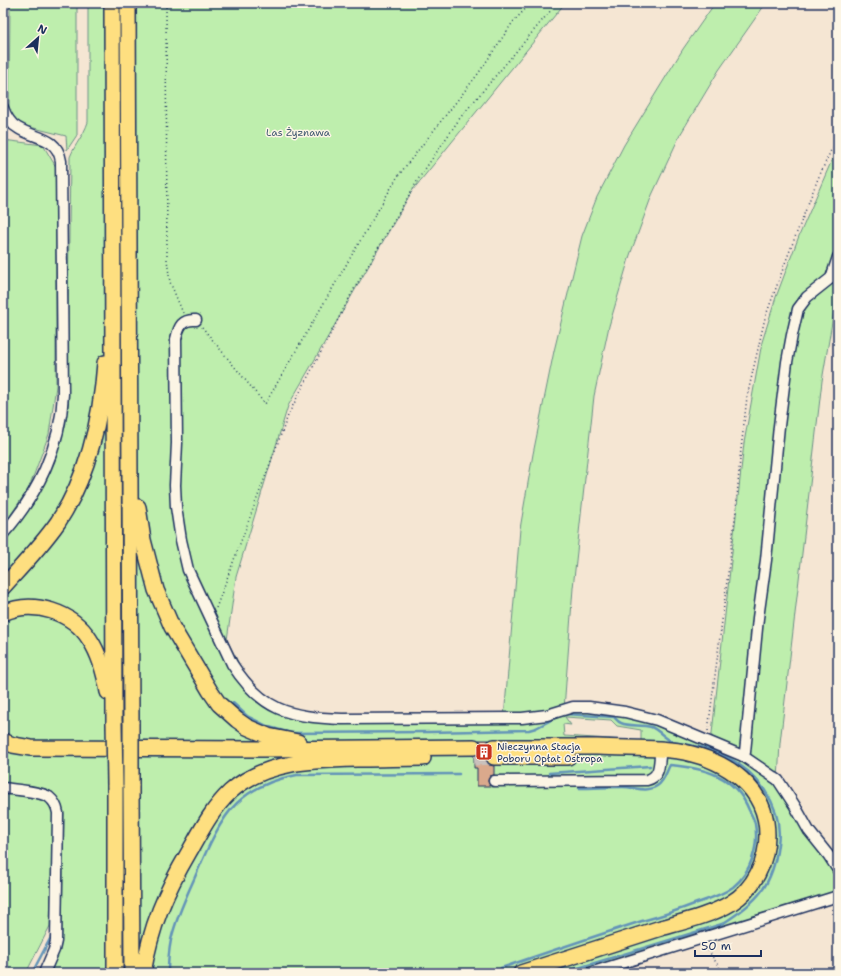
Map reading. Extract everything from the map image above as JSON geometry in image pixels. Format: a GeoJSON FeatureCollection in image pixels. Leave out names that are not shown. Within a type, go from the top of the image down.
{"type":"FeatureCollection","features":[{"type":"Feature","properties":{"kind":"highway"},"geometry":{"type":"LineString","coordinates":[[112,3],[115,973]]}},
{"type":"Feature","properties":{"kind":"highway"},"geometry":{"type":"LineString","coordinates":[[128,3],[132,973]]}},
{"type":"Feature","properties":{"kind":"highway"},"geometry":{"type":"LineString","coordinates":[[3,587],[43,542],[58,522],[71,499],[83,472],[98,418],[105,356],[113,309]]}},
{"type":"Feature","properties":{"kind":"highway"},"geometry":{"type":"LineString","coordinates":[[130,456],[143,540],[150,572],[156,590],[172,627],[210,691],[219,704],[237,720],[257,732],[325,754]]}},
{"type":"Feature","properties":{"kind":"highway"},"geometry":{"type":"LineString","coordinates":[[3,613],[30,607],[63,615],[74,622],[91,640],[95,650],[106,680],[114,723]]}},
{"type":"Feature","properties":{"kind":"highway"},"geometry":{"type":"LineString","coordinates":[[3,741],[14,745],[31,748],[262,749],[325,754],[474,752]]}},
{"type":"Feature","properties":{"kind":"highway"},"geometry":{"type":"LineString","coordinates":[[521,973],[720,909],[739,898],[747,890],[759,872],[765,854],[767,831],[763,809],[759,799],[745,780],[729,769],[705,758],[683,751],[648,748],[494,752],[705,758]]}},
{"type":"Feature","properties":{"kind":"highway"},"geometry":{"type":"LineString","coordinates":[[3,752],[20,757],[42,758],[298,757],[325,754]]}},
{"type":"Feature","properties":{"kind":"highway"},"geometry":{"type":"LineString","coordinates":[[143,973],[150,938],[162,903],[196,840],[220,802],[246,780],[260,773],[325,754]]}},
{"type":"Feature","properties":{"kind":"lane"},"geometry":{"type":"LineString","coordinates":[[3,108],[7,119],[18,128],[44,138],[54,145],[60,155],[62,169],[63,364],[62,412],[58,434],[45,467],[28,503],[3,534]]}},
{"type":"Feature","properties":{"kind":"lane"},"geometry":{"type":"LineString","coordinates":[[743,756],[745,752],[758,618],[766,560],[779,426],[792,335],[798,309],[807,297],[831,278],[838,257]]}},
{"type":"Feature","properties":{"kind":"lane"},"geometry":{"type":"LineString","coordinates":[[196,320],[190,319],[179,327],[176,352],[178,443],[175,485],[176,507],[181,540],[188,570],[232,664],[254,693],[275,707],[294,714],[316,718],[522,718],[547,715],[573,707],[589,707],[625,712],[657,720],[743,756],[778,780],[809,830],[838,870]]}},
{"type":"Feature","properties":{"kind":"lane"},"geometry":{"type":"LineString","coordinates":[[494,782],[647,780],[654,777],[657,773],[660,756]]}},
{"type":"Feature","properties":{"kind":"lane"},"geometry":{"type":"LineString","coordinates":[[3,788],[49,797],[56,806],[58,813],[56,941],[54,950],[44,973]]}},
{"type":"Feature","properties":{"kind":"lane"},"geometry":{"type":"LineString","coordinates":[[590,973],[838,896]]}},
{"type":"Feature","properties":{"kind":"path"},"geometry":{"type":"LineString","coordinates":[[166,3],[167,260],[170,282],[182,310],[184,322]]}},
{"type":"Feature","properties":{"kind":"path"},"geometry":{"type":"LineString","coordinates":[[196,320],[265,404],[398,176],[478,74],[513,22],[531,3]]}},
{"type":"Feature","properties":{"kind":"path"},"geometry":{"type":"LineString","coordinates":[[212,619],[289,413],[353,291],[419,178],[460,118],[557,3]]}},
{"type":"Feature","properties":{"kind":"path"},"geometry":{"type":"LineString","coordinates":[[706,741],[714,691],[736,510],[747,397],[766,318],[787,258],[817,181],[838,135]]}},
{"type":"Feature","properties":{"kind":"path"},"geometry":{"type":"LineString","coordinates":[[700,939],[723,973]]}},
{"type":"Feature","properties":{"kind":"green space"},"geometry":{"type":"Polygon","coordinates":[[[10,3],[77,3],[77,135],[67,150],[66,136],[18,124],[9,111],[10,3]]]}},
{"type":"Feature","properties":{"kind":"green space","name":"Las Żyznawa"},"geometry":{"type":"Polygon","coordinates":[[[88,3],[565,3],[412,191],[288,406],[236,577],[227,640],[245,674],[262,693],[270,699],[300,714],[504,718],[520,529],[533,454],[554,351],[582,236],[597,197],[624,145],[683,49],[715,3],[766,3],[719,70],[680,135],[652,195],[630,255],[609,326],[594,396],[573,588],[564,709],[625,712],[711,742],[744,443],[762,342],[776,297],[799,236],[838,146],[838,287],[822,381],[780,743],[778,780],[838,870],[838,896],[590,973],[46,973],[62,936],[64,814],[57,801],[3,786],[3,534],[35,489],[67,393],[70,157],[88,122],[88,3]],[[565,717],[571,725],[563,724],[564,736],[641,741],[641,730],[617,726],[611,720],[565,717]]]}},
{"type":"Feature","properties":{"kind":"green space"},"geometry":{"type":"Polygon","coordinates":[[[3,140],[43,145],[56,167],[56,386],[49,434],[29,488],[3,526],[3,140]]]}},
{"type":"Feature","properties":{"kind":"green space"},"geometry":{"type":"Polygon","coordinates":[[[3,793],[47,802],[53,811],[50,926],[26,973],[3,973],[3,793]]]}},
{"type":"Feature","properties":{"kind":"building"},"geometry":{"type":"Polygon","coordinates":[[[479,740],[489,740],[485,747],[487,752],[485,757],[486,762],[489,765],[494,766],[494,775],[490,776],[488,781],[490,786],[477,786],[477,768],[474,768],[474,756],[479,755],[482,752],[483,747],[479,740]]]}},
{"type":"Feature","properties":{"kind":"waterway"},"geometry":{"type":"LineString","coordinates":[[233,703],[247,716],[269,727],[291,733],[529,730],[557,717]]}},
{"type":"Feature","properties":{"kind":"waterway"},"geometry":{"type":"LineString","coordinates":[[562,973],[722,924],[745,908],[761,892],[767,882],[776,859],[779,829],[772,802],[764,790],[745,769],[733,761],[701,747],[673,742],[651,727],[624,724],[619,722],[614,717],[565,714]]}},
{"type":"Feature","properties":{"kind":"waterway"},"geometry":{"type":"LineString","coordinates":[[501,968],[607,932],[670,913],[715,896],[733,887],[745,874],[749,867],[755,850],[756,841],[754,820],[743,798],[736,789],[727,781],[717,776],[695,768],[670,765],[662,782],[653,788],[579,788]]}},
{"type":"Feature","properties":{"kind":"waterway"},"geometry":{"type":"LineString","coordinates":[[549,773],[650,766]]}},
{"type":"Feature","properties":{"kind":"waterway"},"geometry":{"type":"LineString","coordinates":[[168,973],[169,952],[173,932],[203,858],[224,818],[230,810],[250,792],[272,781],[297,775],[459,774]]}},
{"type":"Feature","properties":{"kind":"waterway"},"geometry":{"type":"LineString","coordinates":[[32,973],[51,937]]}},
{"type":"Feature","properties":{"kind":"tunnel"},"geometry":{"type":"LineString","coordinates":[[474,758],[494,757]]}},
{"type":"Feature","properties":{"kind":"place","name":"Nieczynna Stacja Poboru Opłat Ostropa"},"geometry":{"type":"Point","coordinates":[484,752]}}]}
